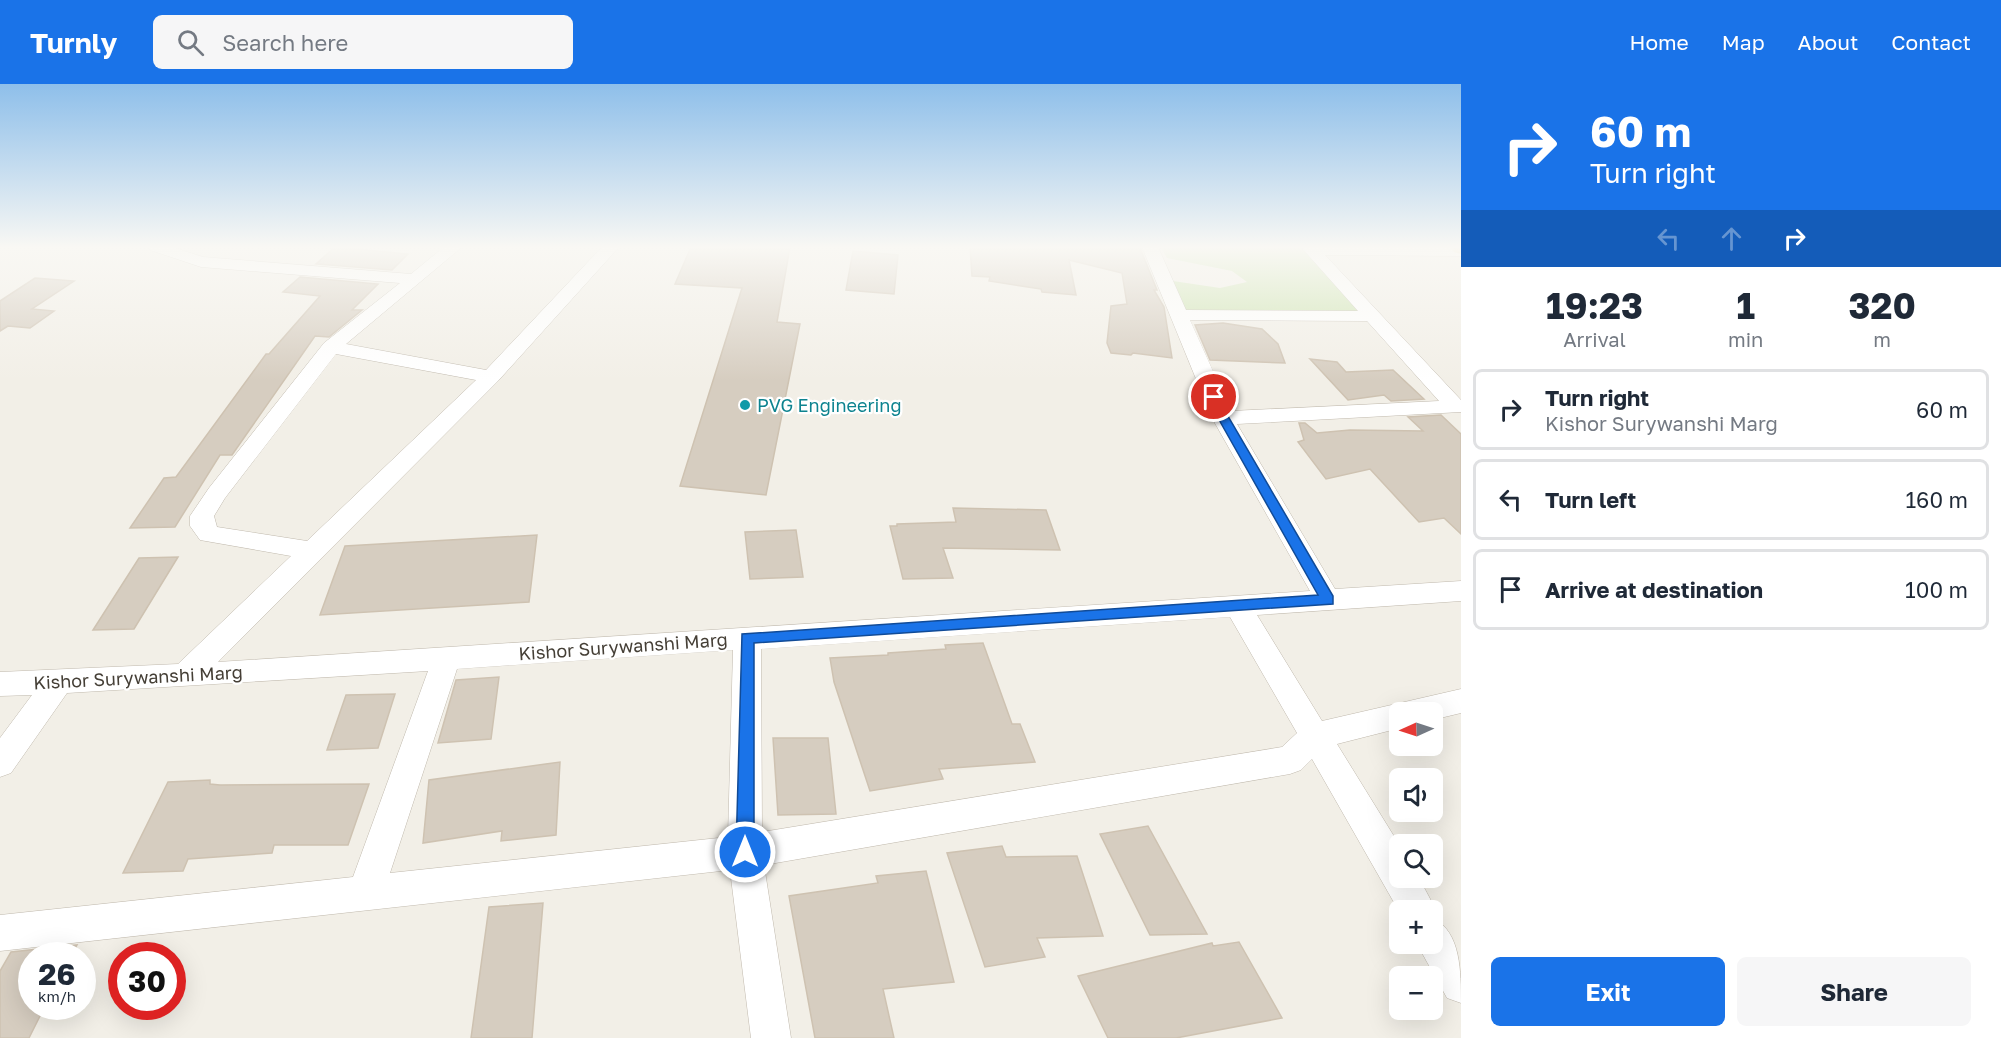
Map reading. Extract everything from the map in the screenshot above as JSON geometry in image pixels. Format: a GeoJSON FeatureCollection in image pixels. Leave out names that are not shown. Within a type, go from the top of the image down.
{"type":"FeatureCollection","features":[{"type":"Feature","properties":{"kind":"street"},"geometry":{"type":"LineString","coordinates":[[314,551],[209,534],[202,526],[202,516],[217,492],[331,347],[400,292]]}},
{"type":"Feature","properties":{"kind":"street"},"geometry":{"type":"LineString","coordinates":[[185,676],[491,377],[569,292]]}},
{"type":"Feature","properties":{"kind":"street"},"geometry":{"type":"LineString","coordinates":[[1169,292],[1223,418],[1328,600]]}},
{"type":"Feature","properties":{"kind":"street"},"geometry":{"type":"LineString","coordinates":[[1350,292],[1458,406]]}},
{"type":"Feature","properties":{"kind":"street"},"geometry":{"type":"LineString","coordinates":[[1179,315],[1373,316]]}},
{"type":"Feature","properties":{"kind":"street"},"geometry":{"type":"LineString","coordinates":[[331,347],[491,377]]}},
{"type":"Feature","properties":{"kind":"street"},"geometry":{"type":"LineString","coordinates":[[1223,418],[1458,406]]}},
{"type":"Feature","properties":{"kind":"street","name":"Kishor Surywanshi Marg"},"geometry":{"type":"LineString","coordinates":[[0,684],[185,676],[1461,591]]}},
{"type":"Feature","properties":{"kind":"street"},"geometry":{"type":"LineString","coordinates":[[1238,606],[1412,900]]}},
{"type":"Feature","properties":{"kind":"street"},"geometry":{"type":"LineString","coordinates":[[747,638],[745,852],[771,1038]]}},
{"type":"Feature","properties":{"kind":"street"},"geometry":{"type":"LineString","coordinates":[[365,894],[447,658]]}},
{"type":"Feature","properties":{"kind":"street"},"geometry":{"type":"LineString","coordinates":[[0,763],[59,681]]}},
{"type":"Feature","properties":{"kind":"street"},"geometry":{"type":"LineString","coordinates":[[1443,705],[1461,701]]}},
{"type":"Feature","properties":{"kind":"street"},"geometry":{"type":"LineString","coordinates":[[0,933],[745,852],[814,838],[1290,760],[1315,736],[1389,718]]}},
{"type":"Feature","properties":{"kind":"street"},"geometry":{"type":"LineString","coordinates":[[1443,954],[1461,984]]}},
{"type":"Feature","properties":{"kind":"green space"},"geometry":{"type":"Polygon","coordinates":[[[1176,292],[1345,292],[1368,316],[1183,313],[1176,292]]]}},
{"type":"Feature","properties":{"kind":"building"},"geometry":{"type":"Polygon","coordinates":[[[14,292],[58,292],[32,309],[54,311],[30,328],[8,326],[0,331],[0,301],[14,292]]]}},
{"type":"Feature","properties":{"kind":"building"},"geometry":{"type":"Polygon","coordinates":[[[283,292],[370,292],[352,310],[362,310],[329,337],[315,336],[232,455],[220,455],[175,527],[130,528],[164,478],[176,477],[266,354],[269,354],[320,296],[283,292]]]}},
{"type":"Feature","properties":{"kind":"building","name":"PVG Engineering"},"geometry":{"type":"Polygon","coordinates":[[[741,292],[782,292],[777,322],[800,324],[766,495],[680,486],[741,292]]]}},
{"type":"Feature","properties":{"kind":"building"},"geometry":{"type":"Polygon","coordinates":[[[864,292],[894,292],[894,294],[864,292]]]}},
{"type":"Feature","properties":{"kind":"building"},"geometry":{"type":"Polygon","coordinates":[[[1042,292],[1075,292],[1076,295],[1042,292]]]}},
{"type":"Feature","properties":{"kind":"building"},"geometry":{"type":"Polygon","coordinates":[[[1125,292],[1155,292],[1164,307],[1172,358],[1111,353],[1107,343],[1111,306],[1127,304],[1125,292]]]}},
{"type":"Feature","properties":{"kind":"building"},"geometry":{"type":"Polygon","coordinates":[[[1223,323],[1262,329],[1278,344],[1285,363],[1210,360],[1195,325],[1223,323]]]}},
{"type":"Feature","properties":{"kind":"building"},"geometry":{"type":"Polygon","coordinates":[[[1310,359],[1337,362],[1346,372],[1393,370],[1424,399],[1391,401],[1384,395],[1348,400],[1310,359]]]}},
{"type":"Feature","properties":{"kind":"building"},"geometry":{"type":"Polygon","coordinates":[[[1441,415],[1461,434],[1461,534],[1444,518],[1419,522],[1370,469],[1326,479],[1298,442],[1304,440],[1299,423],[1305,423],[1317,433],[1350,430],[1423,431],[1408,417],[1441,415]]]}},
{"type":"Feature","properties":{"kind":"building"},"geometry":{"type":"Polygon","coordinates":[[[953,508],[1046,510],[1060,550],[943,548],[953,578],[903,579],[890,526],[956,522],[953,508]]]}},
{"type":"Feature","properties":{"kind":"building"},"geometry":{"type":"Polygon","coordinates":[[[796,530],[803,577],[750,579],[745,532],[796,530]]]}},
{"type":"Feature","properties":{"kind":"building"},"geometry":{"type":"Polygon","coordinates":[[[537,535],[529,602],[320,615],[345,546],[537,535]]]}},
{"type":"Feature","properties":{"kind":"building"},"geometry":{"type":"Polygon","coordinates":[[[178,557],[134,629],[93,630],[139,558],[178,557]]]}},
{"type":"Feature","properties":{"kind":"building"},"geometry":{"type":"Polygon","coordinates":[[[983,643],[1012,724],[1020,724],[1035,762],[939,769],[943,779],[870,791],[834,682],[830,658],[888,655],[888,653],[946,649],[945,645],[983,643]]]}},
{"type":"Feature","properties":{"kind":"building"},"geometry":{"type":"Polygon","coordinates":[[[499,677],[491,739],[438,743],[456,680],[499,677]]]}},
{"type":"Feature","properties":{"kind":"building"},"geometry":{"type":"Polygon","coordinates":[[[395,694],[378,748],[327,750],[346,695],[395,694]]]}},
{"type":"Feature","properties":{"kind":"building"},"geometry":{"type":"Polygon","coordinates":[[[773,738],[828,738],[836,814],[778,815],[773,738]]]}},
{"type":"Feature","properties":{"kind":"building"},"geometry":{"type":"Polygon","coordinates":[[[560,762],[556,835],[501,841],[502,831],[423,843],[429,780],[560,762]]]}},
{"type":"Feature","properties":{"kind":"building"},"geometry":{"type":"Polygon","coordinates":[[[210,780],[210,784],[220,785],[369,784],[348,845],[274,845],[272,853],[188,859],[183,871],[123,873],[168,782],[210,780]]]}},
{"type":"Feature","properties":{"kind":"building"},"geometry":{"type":"Polygon","coordinates":[[[1148,826],[1207,934],[1150,935],[1100,834],[1148,826]]]}},
{"type":"Feature","properties":{"kind":"building"},"geometry":{"type":"Polygon","coordinates":[[[1002,846],[1006,857],[1077,856],[1103,936],[1037,938],[1045,957],[985,967],[947,853],[1002,846]]]}},
{"type":"Feature","properties":{"kind":"building"},"geometry":{"type":"Polygon","coordinates":[[[926,871],[954,982],[883,989],[894,1038],[815,1038],[789,896],[878,883],[876,876],[926,871]]]}},
{"type":"Feature","properties":{"kind":"building"},"geometry":{"type":"Polygon","coordinates":[[[543,903],[532,1038],[471,1038],[489,907],[543,903]]]}},
{"type":"Feature","properties":{"kind":"building"},"geometry":{"type":"Polygon","coordinates":[[[1239,942],[1282,1018],[1176,1038],[1108,1038],[1078,976],[1212,943],[1213,946],[1239,942]]]}},
{"type":"Feature","properties":{"kind":"building"},"geometry":{"type":"Polygon","coordinates":[[[18,951],[18,1020],[38,1020],[29,1038],[0,1038],[0,971],[11,952],[18,951]]]}},
{"type":"Feature","properties":{"kind":"place","name":"PVG Engineering"},"geometry":{"type":"Point","coordinates":[745,405]}},
{"type":"Feature","properties":{"kind":"route"},"geometry":{"type":"LineString","coordinates":[[745,852],[747,638],[1328,600],[1223,418],[1214,397]]}}]}
